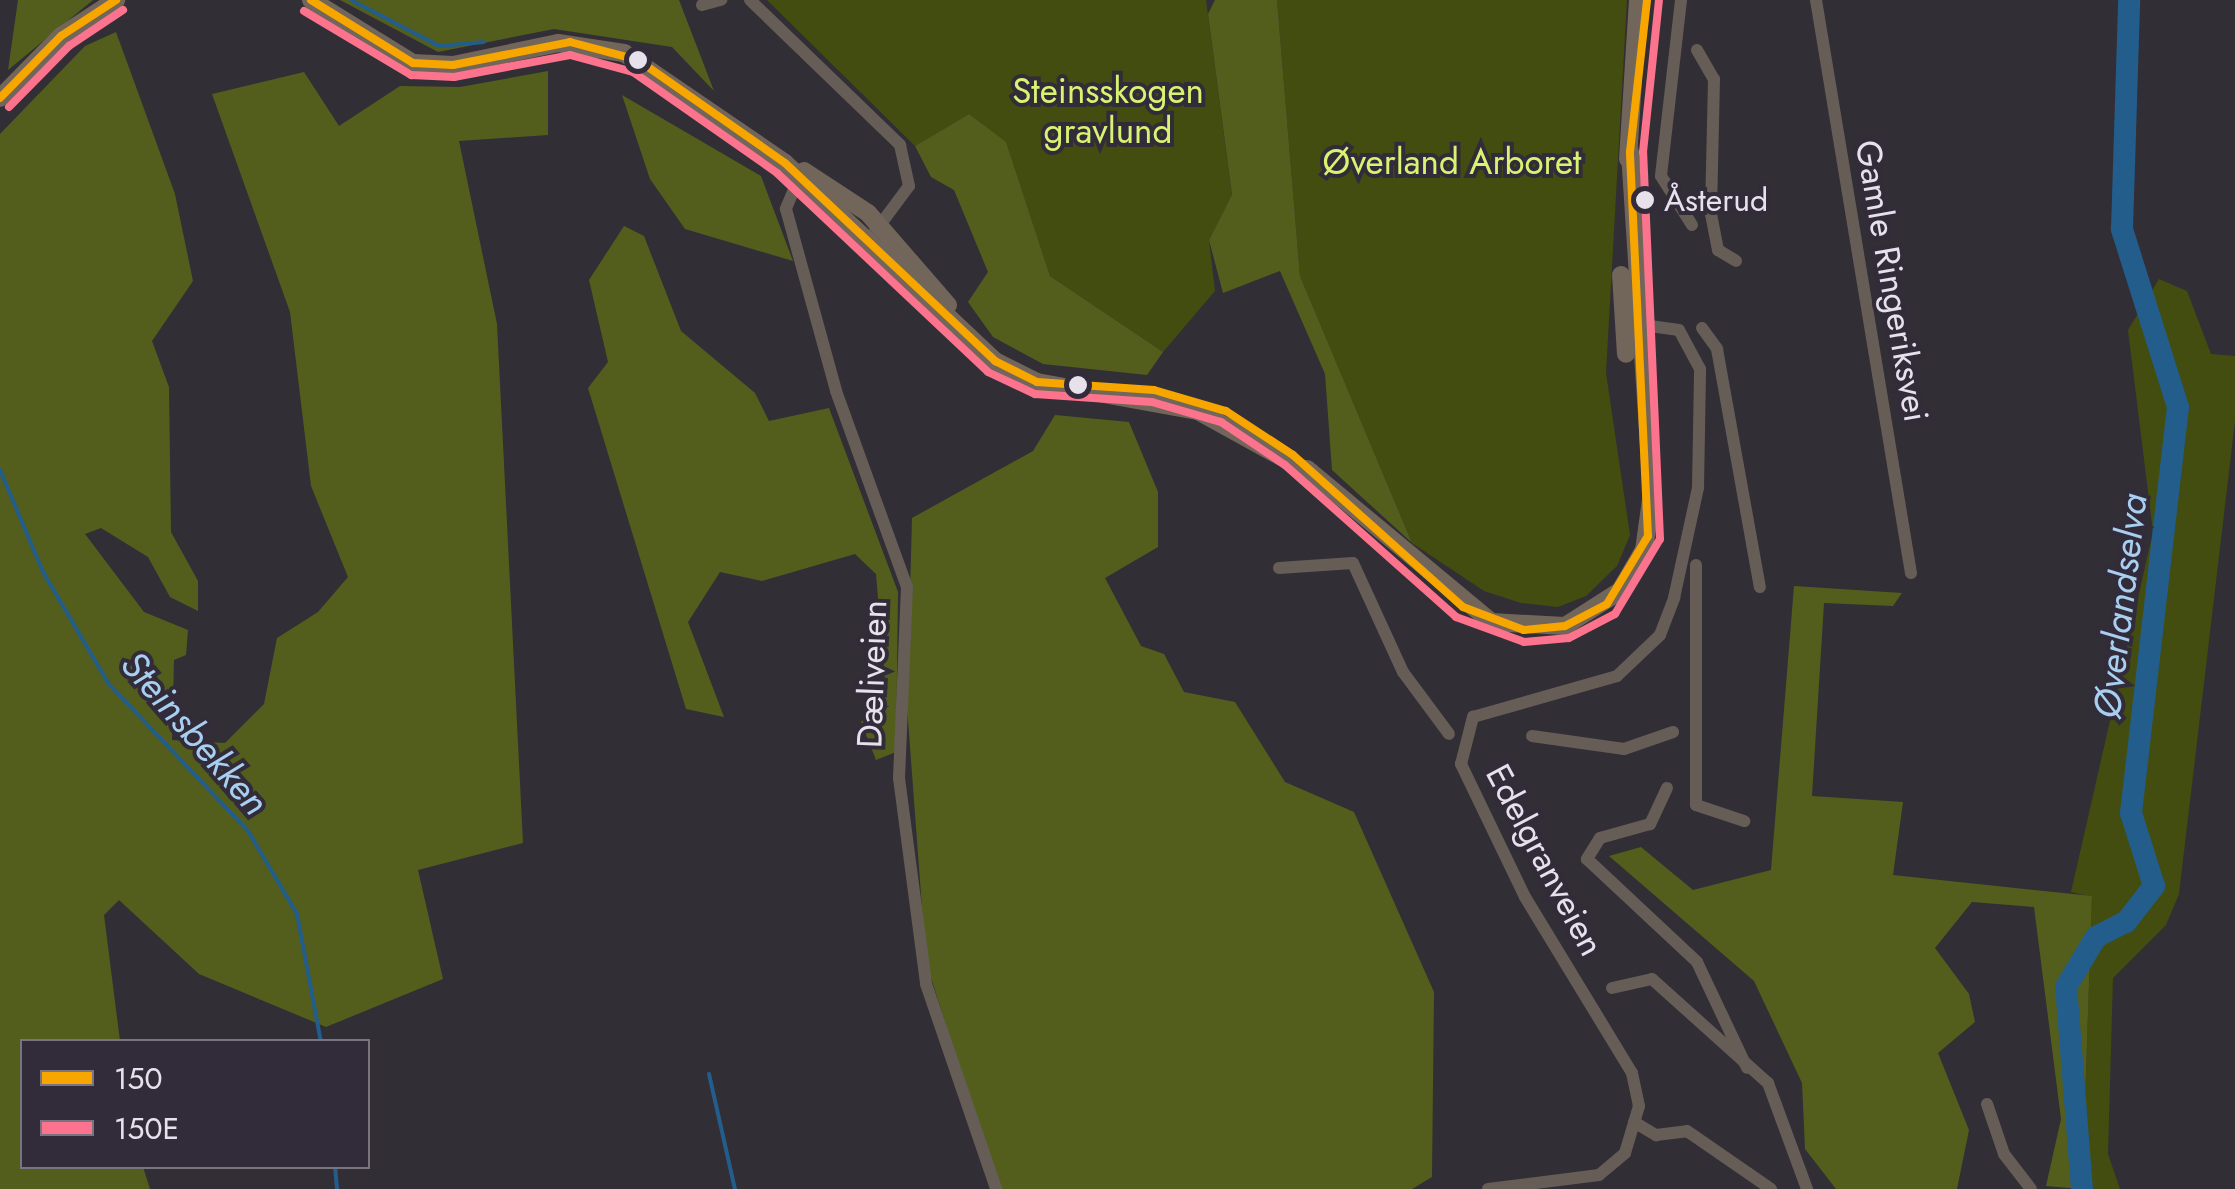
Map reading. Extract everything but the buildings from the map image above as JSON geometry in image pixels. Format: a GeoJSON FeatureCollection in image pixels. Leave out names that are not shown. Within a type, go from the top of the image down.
{"type":"FeatureCollection","features":[{"type":"Feature","properties":{"kind":"main road"},"geometry":{"type":"LineString","coordinates":[[0,98],[61,36],[116,0]]}},
{"type":"Feature","properties":{"kind":"main road"},"geometry":{"type":"LineString","coordinates":[[311,0],[413,63],[453,65],[558,43],[624,53],[801,174],[876,232],[969,338],[1012,371],[1073,388],[1203,400],[1314,476],[1476,616],[1524,630],[1565,626],[1607,604],[1644,550],[1652,493],[1629,324],[1630,152],[1642,5]]}},
{"type":"Feature","properties":{"kind":"street"},"geometry":{"type":"LineString","coordinates":[[702,5],[721,0]]}},
{"type":"Feature","properties":{"kind":"street"},"geometry":{"type":"LineString","coordinates":[[750,0],[900,145],[908,186],[876,232]]}},
{"type":"Feature","properties":{"kind":"street"},"geometry":{"type":"LineString","coordinates":[[1682,0],[1661,176],[1692,226]]}},
{"type":"Feature","properties":{"kind":"street","name":"Gamle Ringeriksvei"},"geometry":{"type":"LineString","coordinates":[[1816,0],[1911,574]]}},
{"type":"Feature","properties":{"kind":"street"},"geometry":{"type":"LineString","coordinates":[[1698,50],[1715,92],[1711,214],[1718,250],[1736,261]]}},
{"type":"Feature","properties":{"kind":"street","name":"Dæliveien"},"geometry":{"type":"LineString","coordinates":[[801,174],[786,209],[836,390],[907,587],[900,808],[926,984],[996,1189]]}},
{"type":"Feature","properties":{"kind":"street","name":"Edelgranveien"},"geometry":{"type":"LineString","coordinates":[[1629,324],[1679,330],[1700,369],[1698,488],[1664,623],[1618,676],[1474,717],[1461,764],[1525,897],[1632,1073],[1634,1122]]}},
{"type":"Feature","properties":{"kind":"street"},"geometry":{"type":"LineString","coordinates":[[1702,328],[1716,348],[1760,586]]}},
{"type":"Feature","properties":{"kind":"street","name":"Edelgranveien"},"geometry":{"type":"LineString","coordinates":[[1279,568],[1353,563],[1402,672],[1450,734]]}},
{"type":"Feature","properties":{"kind":"street"},"geometry":{"type":"LineString","coordinates":[[1696,566],[1696,806],[1744,821]]}},
{"type":"Feature","properties":{"kind":"street"},"geometry":{"type":"LineString","coordinates":[[1532,736],[1624,749],[1673,732]]}},
{"type":"Feature","properties":{"kind":"street"},"geometry":{"type":"LineString","coordinates":[[1667,788],[1650,824],[1600,838],[1587,859],[1697,962],[1747,1068]]}},
{"type":"Feature","properties":{"kind":"street"},"geometry":{"type":"LineString","coordinates":[[1612,988],[1652,979],[1775,1092],[1807,1189]]}},
{"type":"Feature","properties":{"kind":"street"},"geometry":{"type":"LineString","coordinates":[[1987,1104],[2004,1154],[2031,1189]]}},
{"type":"Feature","properties":{"kind":"street"},"geometry":{"type":"LineString","coordinates":[[1488,1189],[1599,1175],[1625,1153],[1634,1122],[1656,1135],[1704,1140],[1771,1189]]}},
{"type":"Feature","properties":{"kind":"green space"},"geometry":{"type":"Polygon","coordinates":[[[18,0],[93,0],[8,70],[18,0]]]}},
{"type":"Feature","properties":{"kind":"green space"},"geometry":{"type":"Polygon","coordinates":[[[340,0],[679,0],[714,91],[672,47],[554,29],[438,52],[340,0]]]}},
{"type":"Feature","properties":{"kind":"green space","name":"Steinsskogen gravlund"},"geometry":{"type":"Polygon","coordinates":[[[767,0],[1206,0],[1232,196],[1209,240],[1215,291],[1163,352],[1050,276],[1006,143],[969,114],[915,146],[767,0]]]}},
{"type":"Feature","properties":{"kind":"green space"},"geometry":{"type":"Polygon","coordinates":[[[1215,0],[1277,0],[1300,276],[1412,543],[1332,470],[1325,374],[1280,271],[1223,293],[1209,240],[1232,195],[1208,14],[1215,0]]]}},
{"type":"Feature","properties":{"kind":"green space","name":"Øverland Arboret"},"geometry":{"type":"Polygon","coordinates":[[[1277,0],[1627,0],[1606,373],[1630,535],[1617,566],[1586,596],[1558,607],[1521,603],[1484,591],[1412,543],[1300,276],[1277,0]]]}},
{"type":"Feature","properties":{"kind":"green space"},"geometry":{"type":"Polygon","coordinates":[[[116,32],[175,194],[193,281],[152,341],[169,387],[171,532],[198,581],[198,611],[170,597],[148,557],[101,528],[85,534],[144,612],[188,630],[186,655],[174,660],[172,740],[225,743],[264,704],[277,638],[318,612],[348,577],[311,486],[290,312],[212,94],[304,72],[339,126],[400,86],[460,87],[548,71],[548,135],[459,141],[497,324],[523,843],[418,870],[443,979],[326,1027],[199,974],[119,900],[104,915],[120,1039],[20,1039],[20,1169],[144,1169],[150,1189],[0,1189],[0,134],[85,46],[116,32]]]}},
{"type":"Feature","properties":{"kind":"green space"},"geometry":{"type":"Polygon","coordinates":[[[622,95],[761,176],[793,261],[685,229],[650,179],[622,95]]]}},
{"type":"Feature","properties":{"kind":"green space"},"geometry":{"type":"Polygon","coordinates":[[[969,114],[1006,142],[1050,276],[1163,352],[1147,375],[1043,364],[993,337],[968,302],[988,272],[954,190],[931,177],[915,146],[969,114]]]}},
{"type":"Feature","properties":{"kind":"green space"},"geometry":{"type":"Polygon","coordinates":[[[624,226],[644,236],[681,331],[755,393],[769,421],[829,408],[898,592],[896,752],[876,760],[861,722],[886,692],[876,574],[855,554],[762,581],[720,572],[688,622],[724,717],[686,709],[588,388],[608,362],[589,280],[624,226]]]}},
{"type":"Feature","properties":{"kind":"green space"},"geometry":{"type":"Polygon","coordinates":[[[2159,279],[2187,291],[2211,354],[2235,356],[2235,421],[2179,894],[2166,925],[2113,978],[2108,1154],[2120,1189],[2082,1189],[2092,897],[2071,892],[2153,532],[2128,330],[2159,279]]]}},
{"type":"Feature","properties":{"kind":"green space"},"geometry":{"type":"Polygon","coordinates":[[[1055,415],[1129,422],[1158,492],[1158,547],[1105,578],[1141,646],[1164,654],[1184,692],[1235,702],[1285,782],[1354,812],[1434,992],[1432,1177],[1412,1189],[998,1189],[926,962],[907,706],[912,518],[1033,451],[1055,415]]]}},
{"type":"Feature","properties":{"kind":"green space"},"geometry":{"type":"Polygon","coordinates":[[[1794,586],[1902,593],[1893,606],[1824,603],[1812,796],[1903,802],[1893,875],[2092,896],[2082,1189],[2046,1186],[2061,1119],[2034,907],[1972,902],[1935,948],[1969,994],[1975,1022],[1938,1053],[1969,1130],[1957,1189],[1836,1189],[1805,1149],[1802,1083],[1754,981],[1609,856],[1641,847],[1693,890],[1771,870],[1794,586]]]}},
{"type":"Feature","properties":{"kind":"waterway"},"geometry":{"type":"LineString","coordinates":[[351,0],[439,46],[484,42]]}},
{"type":"Feature","properties":{"kind":"waterway","name":"Øverlandselva"},"geometry":{"type":"LineString","coordinates":[[2082,1189],[2066,987],[2096,937],[2126,922],[2154,886],[2131,813],[2178,407],[2122,229],[2129,0]]}},
{"type":"Feature","properties":{"kind":"waterway","name":"Steinsbekken"},"geometry":{"type":"LineString","coordinates":[[0,470],[43,572],[108,683],[248,831],[297,914],[320,1039]]}},
{"type":"Feature","properties":{"kind":"waterway"},"geometry":{"type":"LineString","coordinates":[[709,1074],[735,1189]]}},
{"type":"Feature","properties":{"kind":"waterway","name":"Steinsbekken"},"geometry":{"type":"LineString","coordinates":[[335,1169],[337,1189]]}},
{"type":"Feature","properties":{"kind":"transit line","name":"150"},"geometry":{"type":"LineString","coordinates":[[0,98],[61,36],[116,0]]}},
{"type":"Feature","properties":{"kind":"transit line","name":"150"},"geometry":{"type":"LineString","coordinates":[[311,0],[413,63],[453,65],[570,42],[638,60],[785,163],[995,361],[1037,382],[1154,390],[1226,411],[1293,455],[1463,607],[1524,630],[1565,626],[1607,604],[1648,536],[1630,152],[1647,0]]}},
{"type":"Feature","properties":{"kind":"transit line","name":"150E"},"geometry":{"type":"LineString","coordinates":[[304,11],[411,75],[454,77],[570,55],[633,72],[777,173],[988,372],[1035,394],[1152,402],[1221,422],[1285,465],[1456,617],[1524,642],[1569,638],[1615,614],[1660,539],[1643,152],[1659,1]]}},
{"type":"Feature","properties":{"kind":"transit line","name":"150E"},"geometry":{"type":"LineString","coordinates":[[9,107],[69,46],[123,10]]}},
{"type":"Feature","properties":{"kind":"place","name":"Åsterud"},"geometry":{"type":"Point","coordinates":[1645,200]}}]}
